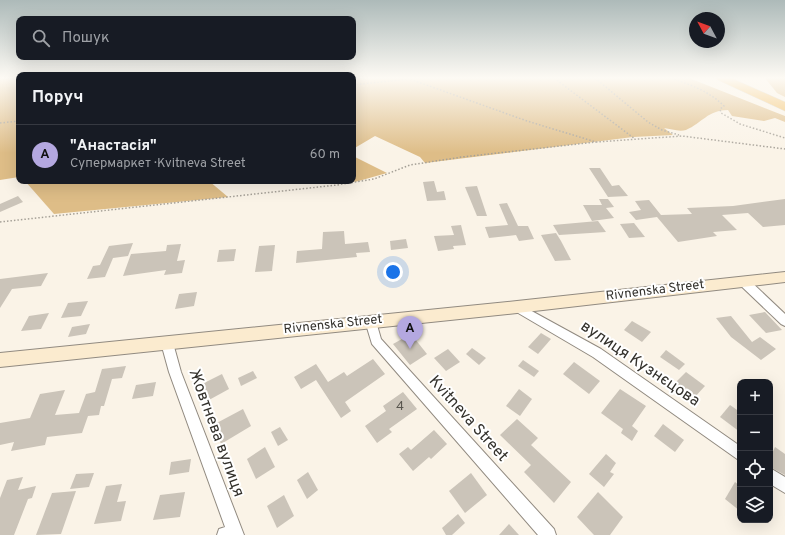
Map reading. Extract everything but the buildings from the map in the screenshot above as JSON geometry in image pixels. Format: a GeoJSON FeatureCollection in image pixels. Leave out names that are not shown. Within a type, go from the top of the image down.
{"type":"FeatureCollection","features":[{"type":"Feature","properties":{"kind":"main road","name":"Rivnenska Street"},"geometry":{"type":"LineString","coordinates":[[0,360],[517,307],[785,277]]}},
{"type":"Feature","properties":{"kind":"street"},"geometry":{"type":"LineString","coordinates":[[743,281],[785,321]]}},
{"type":"Feature","properties":{"kind":"street","name":"вулиця Кузнєцова"},"geometry":{"type":"LineString","coordinates":[[517,307],[596,353],[737,452]]}},
{"type":"Feature","properties":{"kind":"street","name":"Kvitneva Street"},"geometry":{"type":"LineString","coordinates":[[371,321],[376,341],[548,535]]}},
{"type":"Feature","properties":{"kind":"street","name":"Жовтнева вулиця"},"geometry":{"type":"LineString","coordinates":[[167,343],[175,372],[232,534]]}},
{"type":"Feature","properties":{"kind":"street"},"geometry":{"type":"LineString","coordinates":[[773,477],[785,486]]}},
{"type":"Feature","properties":{"kind":"path"},"geometry":{"type":"LineString","coordinates":[[477,103],[527,121],[596,142]]}},
{"type":"Feature","properties":{"kind":"path"},"geometry":{"type":"LineString","coordinates":[[588,103],[636,139]]}},
{"type":"Feature","properties":{"kind":"path"},"geometry":{"type":"LineString","coordinates":[[625,103],[648,122],[662,130],[682,136],[785,149]]}},
{"type":"Feature","properties":{"kind":"path"},"geometry":{"type":"LineString","coordinates":[[721,103],[724,106],[720,109],[721,113],[734,122],[785,138]]}},
{"type":"Feature","properties":{"kind":"path"},"geometry":{"type":"LineString","coordinates":[[0,123],[16,121]]}},
{"type":"Feature","properties":{"kind":"path"},"geometry":{"type":"LineString","coordinates":[[356,182],[374,179],[410,165],[462,157],[596,142],[682,136]]}},
{"type":"Feature","properties":{"kind":"path"},"geometry":{"type":"LineString","coordinates":[[0,222],[344,184]]}},
{"type":"Feature","properties":{"kind":"shaded area"},"geometry":{"type":"Polygon","coordinates":[[[0,103],[16,103],[16,177],[0,180],[0,103]]]}},
{"type":"Feature","properties":{"kind":"shaded area"},"geometry":{"type":"Polygon","coordinates":[[[356,103],[752,103],[785,116],[785,122],[775,118],[764,121],[732,116],[728,110],[710,114],[692,127],[683,131],[664,128],[673,135],[633,137],[425,163],[420,157],[375,136],[356,147],[356,103]]]}},
{"type":"Feature","properties":{"kind":"shaded area"},"geometry":{"type":"Polygon","coordinates":[[[356,158],[387,173],[356,182],[356,158]]]}},
{"type":"Feature","properties":{"kind":"shaded area"},"geometry":{"type":"Polygon","coordinates":[[[28,184],[213,184],[228,197],[54,214],[28,184]]]}},
{"type":"Feature","properties":{"kind":"place","name":"\"Анастасія\""},"geometry":{"type":"Point","coordinates":[410,349]}}]}
